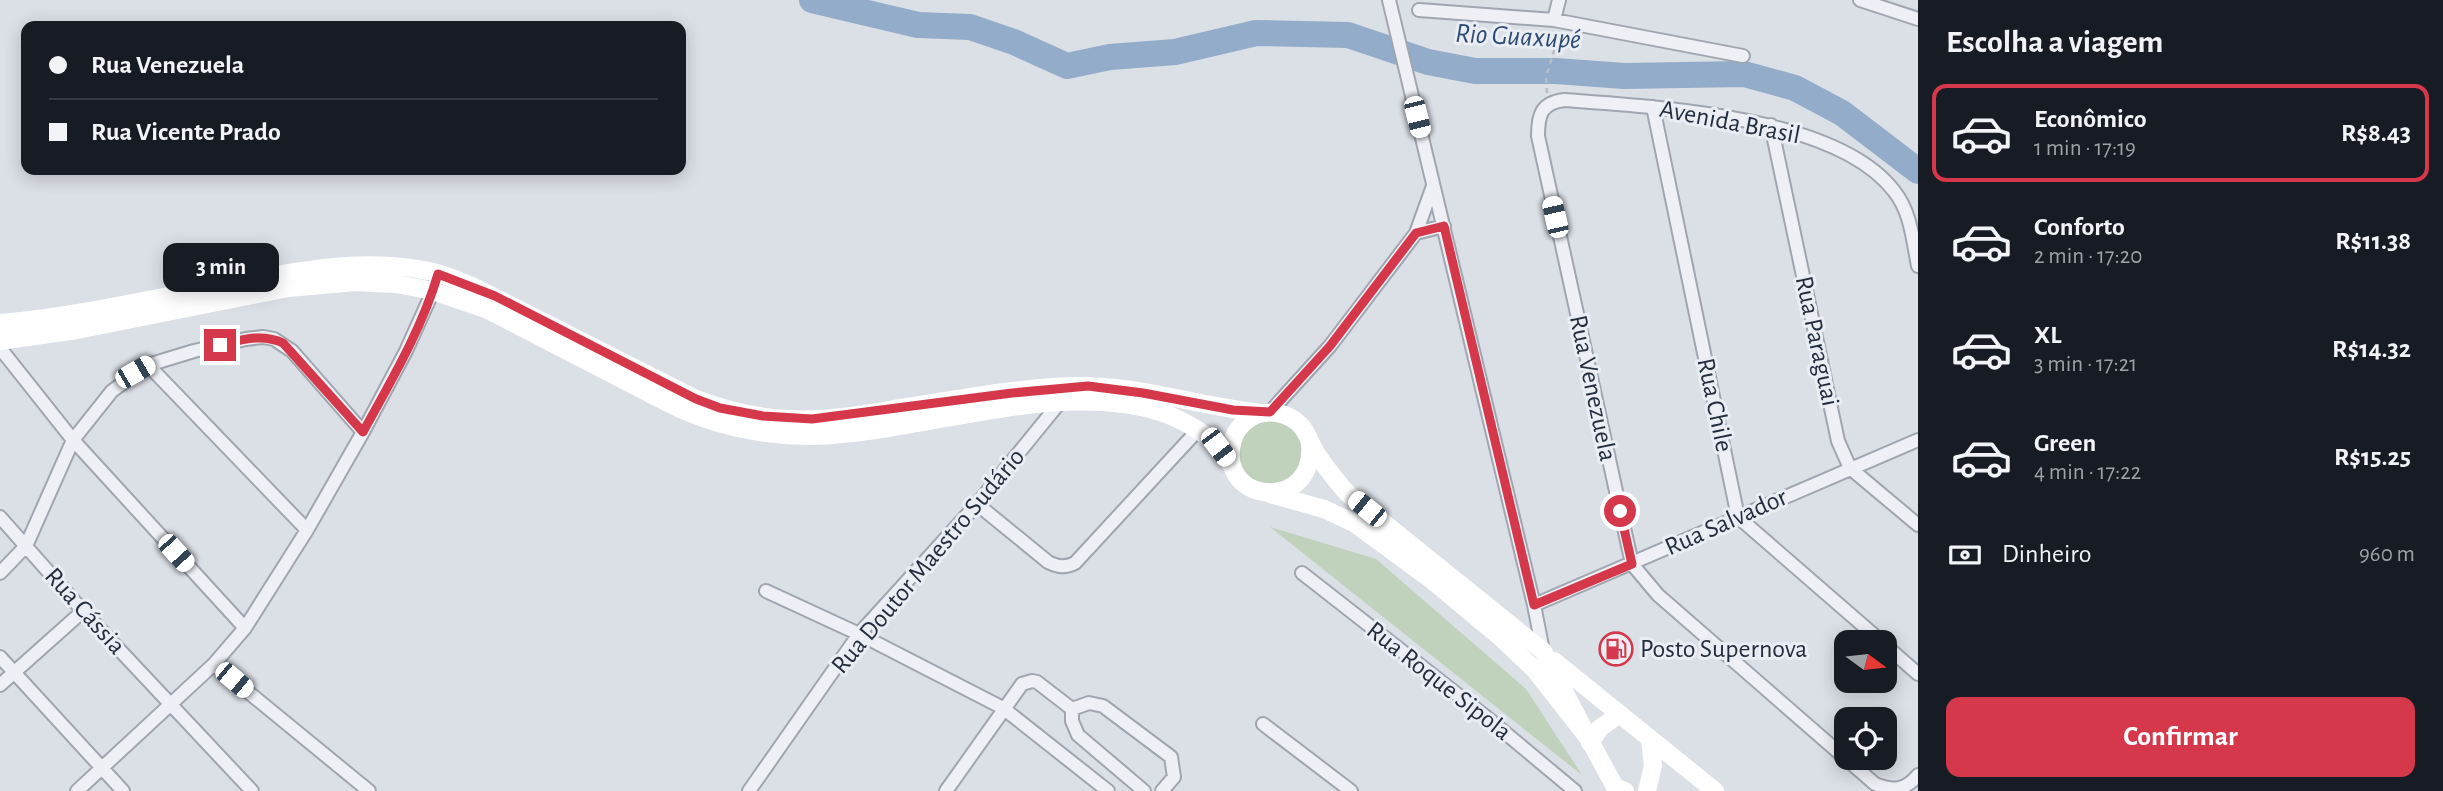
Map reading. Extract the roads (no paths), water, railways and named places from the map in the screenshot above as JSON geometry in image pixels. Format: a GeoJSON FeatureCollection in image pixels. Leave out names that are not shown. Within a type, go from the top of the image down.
{"type":"FeatureCollection","features":[{"type":"Feature","properties":{"kind":"main road"},"geometry":{"type":"LineString","coordinates":[[0,323],[76,314],[313,269],[368,266],[495,296],[696,399],[720,408],[763,416],[788,419],[834,418],[955,400],[1134,391],[1233,410],[1287,416],[1295,420],[1307,435],[1330,474],[1349,494],[1715,791]]}},
{"type":"Feature","properties":{"kind":"main road"},"geometry":{"type":"LineString","coordinates":[[0,341],[78,330],[316,284],[436,282]]}},
{"type":"Feature","properties":{"kind":"main road"},"geometry":{"type":"LineString","coordinates":[[1066,394],[1086,401],[1135,407],[1174,417],[1198,430],[1218,447],[1249,486],[1338,515],[1374,536],[1519,654],[1589,741]]}},
{"type":"Feature","properties":{"kind":"main road"},"geometry":{"type":"LineString","coordinates":[[1233,467],[1231,450],[1235,434],[1246,421],[1266,413]]}},
{"type":"Feature","properties":{"kind":"main road"},"geometry":{"type":"LineString","coordinates":[[1266,493],[1285,490],[1301,479],[1310,463],[1310,444]]}},
{"type":"Feature","properties":{"kind":"main road"},"geometry":{"type":"LineString","coordinates":[[1543,651],[1589,741],[1618,790]]}},
{"type":"Feature","properties":{"kind":"main road"},"geometry":{"type":"LineString","coordinates":[[1589,741],[1600,728],[1620,715]]}},
{"type":"Feature","properties":{"kind":"main road"},"geometry":{"type":"LineString","coordinates":[[1647,791],[1653,766],[1650,739]]}},
{"type":"Feature","properties":{"kind":"street"},"geometry":{"type":"LineString","coordinates":[[1389,0],[1543,651]]}},
{"type":"Feature","properties":{"kind":"street"},"geometry":{"type":"LineString","coordinates":[[1558,20],[1559,0]]}},
{"type":"Feature","properties":{"kind":"street"},"geometry":{"type":"LineString","coordinates":[[1860,0],[1918,19]]}},
{"type":"Feature","properties":{"kind":"street"},"geometry":{"type":"LineString","coordinates":[[1419,10],[1558,20],[1743,56]]}},
{"type":"Feature","properties":{"kind":"street","name":"Avenida Brasil"},"geometry":{"type":"LineString","coordinates":[[1538,136],[1545,106],[1564,100],[1653,107],[1771,125],[1812,138],[1864,163],[1895,192],[1906,211],[1918,266]]}},
{"type":"Feature","properties":{"kind":"street","name":"Rua Chile"},"geometry":{"type":"LineString","coordinates":[[1653,107],[1738,517]]}},
{"type":"Feature","properties":{"kind":"street","name":"Rua Paraguai"},"geometry":{"type":"LineString","coordinates":[[1771,125],[1838,441],[1850,468],[1918,525]]}},
{"type":"Feature","properties":{"kind":"street","name":"Rua Venezuela"},"geometry":{"type":"LineString","coordinates":[[1538,136],[1632,564],[1658,595],[1875,784],[1891,789],[1900,788],[1910,785],[1918,775]]}},
{"type":"Feature","properties":{"kind":"street"},"geometry":{"type":"LineString","coordinates":[[1266,413],[1330,346],[1416,233],[1433,186]]}},
{"type":"Feature","properties":{"kind":"street"},"geometry":{"type":"LineString","coordinates":[[1416,233],[1444,226]]}},
{"type":"Feature","properties":{"kind":"street"},"geometry":{"type":"LineString","coordinates":[[77,791],[215,664],[245,628],[307,530],[363,432],[406,351],[436,282]]}},
{"type":"Feature","properties":{"kind":"street"},"geometry":{"type":"LineString","coordinates":[[0,573],[26,546],[73,440],[112,391],[148,365],[246,339],[274,339],[292,351],[363,432]]}},
{"type":"Feature","properties":{"kind":"street"},"geometry":{"type":"LineString","coordinates":[[0,348],[73,440],[245,628]]}},
{"type":"Feature","properties":{"kind":"street"},"geometry":{"type":"LineString","coordinates":[[148,365],[307,530]]}},
{"type":"Feature","properties":{"kind":"street","name":"Rua Doutor Maestro Sudário"},"geometry":{"type":"LineString","coordinates":[[749,791],[859,634],[976,504],[1066,394]]}},
{"type":"Feature","properties":{"kind":"street"},"geometry":{"type":"LineString","coordinates":[[976,504],[1048,562],[1057,566],[1069,566],[1075,563],[1198,430]]}},
{"type":"Feature","properties":{"kind":"street","name":"Rua Salvador"},"geometry":{"type":"LineString","coordinates":[[1534,605],[1918,440]]}},
{"type":"Feature","properties":{"kind":"street","name":"Rua Cássia"},"geometry":{"type":"LineString","coordinates":[[0,517],[83,611],[251,791]]}},
{"type":"Feature","properties":{"kind":"street"},"geometry":{"type":"LineString","coordinates":[[1738,517],[1868,630]]}},
{"type":"Feature","properties":{"kind":"street","name":"Rua Roque Sipola"},"geometry":{"type":"LineString","coordinates":[[1302,573],[1485,716],[1575,791]]}},
{"type":"Feature","properties":{"kind":"street"},"geometry":{"type":"LineString","coordinates":[[766,591],[859,634],[1003,708],[1108,791]]}},
{"type":"Feature","properties":{"kind":"street"},"geometry":{"type":"LineString","coordinates":[[0,685],[83,611]]}},
{"type":"Feature","properties":{"kind":"street"},"geometry":{"type":"LineString","coordinates":[[1897,655],[1918,674]]}},
{"type":"Feature","properties":{"kind":"street"},"geometry":{"type":"LineString","coordinates":[[0,657],[123,791]]}},
{"type":"Feature","properties":{"kind":"street"},"geometry":{"type":"LineString","coordinates":[[215,664],[369,791]]}},
{"type":"Feature","properties":{"kind":"street"},"geometry":{"type":"LineString","coordinates":[[946,791],[1022,684],[1037,682],[1072,709]]}},
{"type":"Feature","properties":{"kind":"street"},"geometry":{"type":"LineString","coordinates":[[1072,709],[1089,703],[1103,706],[1171,757],[1174,777],[1162,791]]}},
{"type":"Feature","properties":{"kind":"street"},"geometry":{"type":"LineString","coordinates":[[1072,709],[1072,721],[1078,735],[1144,791]]}},
{"type":"Feature","properties":{"kind":"street"},"geometry":{"type":"LineString","coordinates":[[1263,724],[1351,791]]}},
{"type":"Feature","properties":{"kind":"waterway","name":"Rio Guaxupé"},"geometry":{"type":"LineString","coordinates":[[812,0],[918,25],[970,27],[1014,42],[1067,66],[1110,57],[1175,52],[1256,33],[1348,35],[1428,62],[1475,71],[1556,71],[1624,76],[1744,74],[1795,88],[1842,113],[1918,171]]}},
{"type":"Feature","properties":{"kind":"place","name":"Posto Supernova"},"geometry":{"type":"Point","coordinates":[1616,649]}}]}
